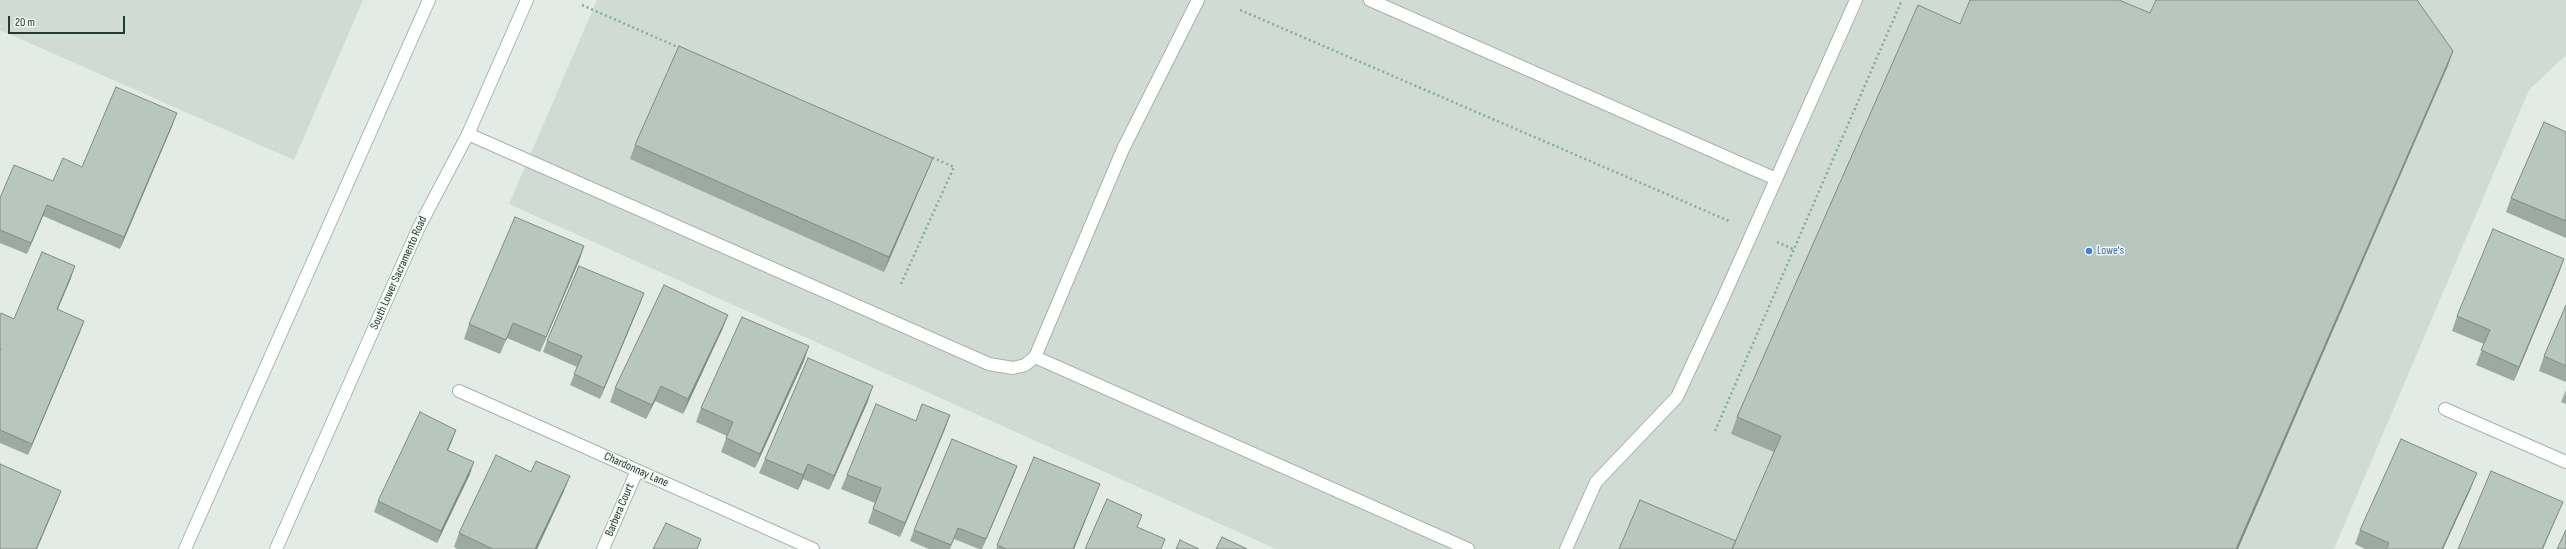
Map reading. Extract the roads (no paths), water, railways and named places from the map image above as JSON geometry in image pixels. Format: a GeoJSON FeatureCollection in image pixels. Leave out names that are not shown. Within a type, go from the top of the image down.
{"type":"FeatureCollection","features":[{"type":"Feature","properties":{"kind":"main road"},"geometry":{"type":"LineString","coordinates":[[185,549],[429,0]]}},
{"type":"Feature","properties":{"kind":"main road","name":"South Lower Sacramento Road"},"geometry":{"type":"LineString","coordinates":[[276,549],[419,227],[468,134],[527,0]]}},
{"type":"Feature","properties":{"kind":"main road"},"geometry":{"type":"LineString","coordinates":[[468,134],[989,364],[1013,368],[1025,365],[1035,357],[1123,149],[1198,0]]}},
{"type":"Feature","properties":{"kind":"main road"},"geometry":{"type":"LineString","coordinates":[[1370,0],[1776,179]]}},
{"type":"Feature","properties":{"kind":"main road"},"geometry":{"type":"LineString","coordinates":[[1566,549],[1596,482],[1677,397],[1856,0]]}},
{"type":"Feature","properties":{"kind":"main road"},"geometry":{"type":"LineString","coordinates":[[1035,357],[1468,549]]}},
{"type":"Feature","properties":{"kind":"main road","name":"Chardonnay Lane"},"geometry":{"type":"LineString","coordinates":[[459,391],[813,549]]}},
{"type":"Feature","properties":{"kind":"main road"},"geometry":{"type":"LineString","coordinates":[[2445,409],[2566,462]]}},
{"type":"Feature","properties":{"kind":"main road","name":"Barbera Court"},"geometry":{"type":"LineString","coordinates":[[603,549],[637,471]]}},
{"type":"Feature","properties":{"kind":"place","name":"Lowe's"},"geometry":{"type":"Point","coordinates":[2089,251]}}]}
